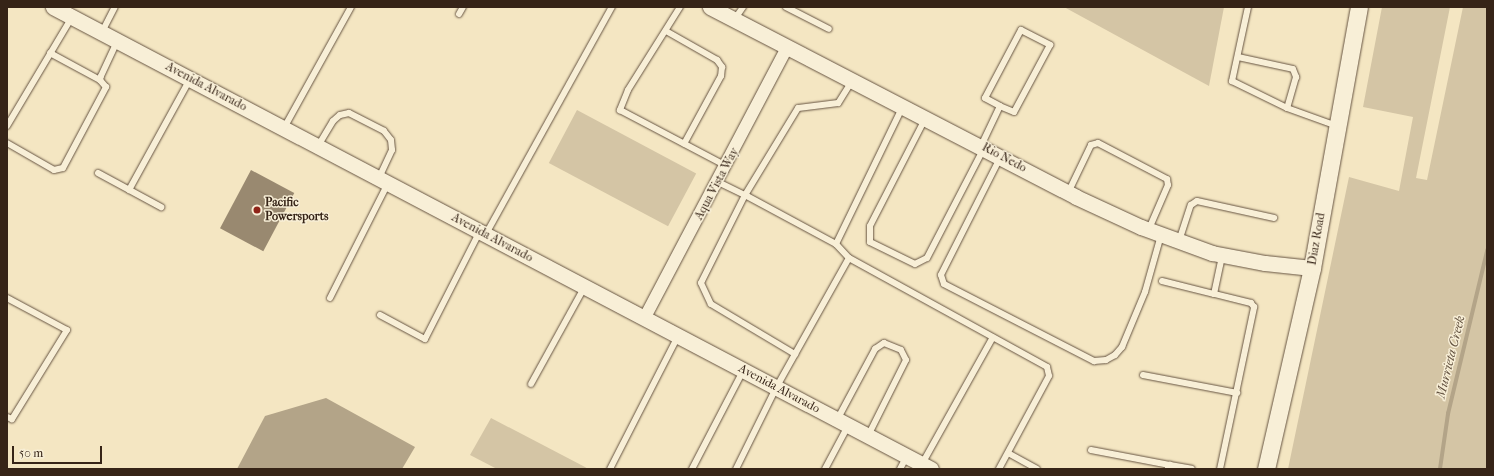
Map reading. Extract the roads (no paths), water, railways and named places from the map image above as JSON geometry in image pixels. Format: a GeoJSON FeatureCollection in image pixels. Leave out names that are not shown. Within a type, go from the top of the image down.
{"type":"FeatureCollection","features":[{"type":"Feature","properties":{"kind":"main road","name":"Diaz Road"},"geometry":{"type":"LineString","coordinates":[[1266,469],[1312,268],[1359,7]]}},
{"type":"Feature","properties":{"kind":"street","name":"Avenida Alvarado"},"geometry":{"type":"LineString","coordinates":[[54,7],[868,436],[903,463],[927,467]]}},
{"type":"Feature","properties":{"kind":"street","name":"Rio Nedo"},"geometry":{"type":"LineString","coordinates":[[712,7],[787,48],[926,117],[1068,193],[1155,233],[1222,254],[1312,268]]}},
{"type":"Feature","properties":{"kind":"street","name":"Aqua Vista Way"},"geometry":{"type":"LineString","coordinates":[[644,319],[718,182],[787,48]]}},
{"type":"Feature","properties":{"kind":"lane"},"geometry":{"type":"LineString","coordinates":[[102,32],[115,7]]}},
{"type":"Feature","properties":{"kind":"lane"},"geometry":{"type":"LineString","coordinates":[[284,128],[351,7]]}},
{"type":"Feature","properties":{"kind":"lane"},"geometry":{"type":"LineString","coordinates":[[459,14],[463,7]]}},
{"type":"Feature","properties":{"kind":"lane"},"geometry":{"type":"LineString","coordinates":[[380,315],[424,339],[612,7]]}},
{"type":"Feature","properties":{"kind":"lane"},"geometry":{"type":"LineString","coordinates":[[680,7],[628,90],[620,110],[726,166]]}},
{"type":"Feature","properties":{"kind":"lane"},"geometry":{"type":"LineString","coordinates":[[734,20],[743,7]]}},
{"type":"Feature","properties":{"kind":"lane"},"geometry":{"type":"LineString","coordinates":[[786,7],[829,29]]}},
{"type":"Feature","properties":{"kind":"lane"},"geometry":{"type":"LineString","coordinates":[[1248,7],[1232,81],[1287,108],[1337,126]]}},
{"type":"Feature","properties":{"kind":"lane"},"geometry":{"type":"LineString","coordinates":[[7,126],[72,17]]}},
{"type":"Feature","properties":{"kind":"lane"},"geometry":{"type":"LineString","coordinates":[[1021,30],[1050,46],[1014,112],[1000,106],[985,98],[1021,30]]}},
{"type":"Feature","properties":{"kind":"lane"},"geometry":{"type":"LineString","coordinates":[[666,31],[717,60],[722,68],[721,76],[684,144]]}},
{"type":"Feature","properties":{"kind":"lane"},"geometry":{"type":"LineString","coordinates":[[100,80],[117,41]]}},
{"type":"Feature","properties":{"kind":"lane"},"geometry":{"type":"LineString","coordinates":[[7,142],[54,170],[63,168],[106,87],[100,80],[50,53]]}},
{"type":"Feature","properties":{"kind":"lane"},"geometry":{"type":"LineString","coordinates":[[1238,57],[1293,69],[1296,77],[1287,108]]}},
{"type":"Feature","properties":{"kind":"lane"},"geometry":{"type":"LineString","coordinates":[[129,190],[190,79]]}},
{"type":"Feature","properties":{"kind":"lane"},"geometry":{"type":"LineString","coordinates":[[795,354],[710,304],[701,283],[745,195],[798,108],[838,103],[852,80]]}},
{"type":"Feature","properties":{"kind":"lane"},"geometry":{"type":"LineString","coordinates":[[836,244],[903,106]]}},
{"type":"Feature","properties":{"kind":"lane"},"geometry":{"type":"LineString","coordinates":[[926,117],[870,226],[870,242],[915,264],[927,258],[983,147],[1000,106]]}},
{"type":"Feature","properties":{"kind":"lane"},"geometry":{"type":"LineString","coordinates":[[318,146],[333,121],[340,115],[349,113],[384,131],[391,140],[392,150],[384,180],[330,298]]}},
{"type":"Feature","properties":{"kind":"lane"},"geometry":{"type":"LineString","coordinates":[[1001,157],[940,275],[944,284],[1094,361],[1106,360],[1116,355],[1122,347],[1145,292],[1155,233],[1168,185],[1167,179],[1098,143],[1091,145],[1068,193]]}},
{"type":"Feature","properties":{"kind":"lane"},"geometry":{"type":"LineString","coordinates":[[98,173],[161,207]]}},
{"type":"Feature","properties":{"kind":"lane"},"geometry":{"type":"LineString","coordinates":[[718,182],[836,244],[849,258],[1045,365],[1049,376],[999,469]]}},
{"type":"Feature","properties":{"kind":"lane"},"geometry":{"type":"LineString","coordinates":[[1179,241],[1191,205],[1197,201],[1274,218]]}},
{"type":"Feature","properties":{"kind":"lane"},"geometry":{"type":"LineString","coordinates":[[1214,294],[1222,254]]}},
{"type":"Feature","properties":{"kind":"lane"},"geometry":{"type":"LineString","coordinates":[[736,469],[776,388],[849,258]]}},
{"type":"Feature","properties":{"kind":"lane"},"geometry":{"type":"LineString","coordinates":[[1162,281],[1251,303],[1254,307],[1220,469]]}},
{"type":"Feature","properties":{"kind":"lane"},"geometry":{"type":"LineString","coordinates":[[530,384],[585,286]]}},
{"type":"Feature","properties":{"kind":"lane"},"geometry":{"type":"LineString","coordinates":[[7,298],[67,330],[12,419],[7,417]]}},
{"type":"Feature","properties":{"kind":"lane"},"geometry":{"type":"LineString","coordinates":[[610,469],[678,336]]}},
{"type":"Feature","properties":{"kind":"lane"},"geometry":{"type":"LineString","coordinates":[[927,467],[993,337]]}},
{"type":"Feature","properties":{"kind":"lane"},"geometry":{"type":"LineString","coordinates":[[825,469],[875,349],[884,343],[905,353],[906,360],[868,436]]}},
{"type":"Feature","properties":{"kind":"lane"},"geometry":{"type":"LineString","coordinates":[[692,469],[743,371]]}},
{"type":"Feature","properties":{"kind":"lane"},"geometry":{"type":"LineString","coordinates":[[1143,375],[1237,393]]}},
{"type":"Feature","properties":{"kind":"lane"},"geometry":{"type":"LineString","coordinates":[[1091,450],[1169,467],[1192,469]]}},
{"type":"Feature","properties":{"kind":"lane"},"geometry":{"type":"LineString","coordinates":[[1008,453],[1037,469]]}},
{"type":"Feature","properties":{"kind":"waterway","name":"Murrieta Creek"},"geometry":{"type":"LineString","coordinates":[[1440,469],[1448,414],[1487,251]]}},
{"type":"Feature","properties":{"kind":"place","name":"Pacific Powersports"},"geometry":{"type":"Point","coordinates":[257,210]}}]}
